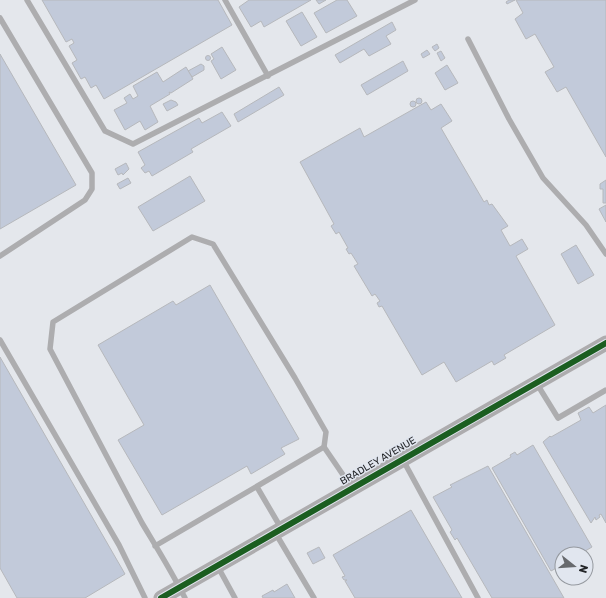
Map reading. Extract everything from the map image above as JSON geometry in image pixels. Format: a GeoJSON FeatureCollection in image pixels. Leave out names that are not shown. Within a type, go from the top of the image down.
{"type":"FeatureCollection","features":[{"type":"Feature","properties":{"kind":"street","name":"BRADLEY AVENUE"},"geometry":{"type":"LineString","coordinates":[[161,598],[182,592],[217,565],[606,343]]}},
{"type":"Feature","properties":{"kind":"lane"},"geometry":{"type":"LineString","coordinates":[[27,0],[105,132],[133,144],[415,0]]}},
{"type":"Feature","properties":{"kind":"lane"},"geometry":{"type":"LineString","coordinates":[[225,0],[268,76]]}},
{"type":"Feature","properties":{"kind":"lane"},"geometry":{"type":"LineString","coordinates":[[0,18],[92,173],[92,189],[85,200],[0,256]]}},
{"type":"Feature","properties":{"kind":"lane"},"geometry":{"type":"LineString","coordinates":[[468,39],[509,119],[543,178],[586,225],[606,254]]}},
{"type":"Feature","properties":{"kind":"lane"},"geometry":{"type":"LineString","coordinates":[[182,592],[155,546],[50,349],[53,322],[192,237],[213,244],[295,378],[326,432],[324,447],[352,488]]}},
{"type":"Feature","properties":{"kind":"lane"},"geometry":{"type":"LineString","coordinates":[[0,340],[119,544],[146,598]]}},
{"type":"Feature","properties":{"kind":"lane"},"geometry":{"type":"LineString","coordinates":[[536,383],[558,418],[606,390]]}},
{"type":"Feature","properties":{"kind":"lane"},"geometry":{"type":"LineString","coordinates":[[155,546],[324,447]]}},
{"type":"Feature","properties":{"kind":"lane"},"geometry":{"type":"LineString","coordinates":[[402,459],[478,598]]}},
{"type":"Feature","properties":{"kind":"lane"},"geometry":{"type":"LineString","coordinates":[[257,487],[314,598]]}},
{"type":"Feature","properties":{"kind":"lane"},"geometry":{"type":"LineString","coordinates":[[217,565],[235,598]]}},
{"type":"Feature","properties":{"kind":"building"},"geometry":{"type":"Polygon","coordinates":[[[42,0],[218,0],[232,25],[104,99],[96,85],[91,88],[85,77],[81,79],[72,63],[77,60],[69,46],[74,43],[72,39],[66,42],[42,0]]]}},
{"type":"Feature","properties":{"kind":"building"},"geometry":{"type":"Polygon","coordinates":[[[249,0],[311,0],[264,27],[261,21],[251,27],[239,7],[249,0]]]}},
{"type":"Feature","properties":{"kind":"building"},"geometry":{"type":"Polygon","coordinates":[[[316,0],[326,0],[319,4],[316,0]]]}},
{"type":"Feature","properties":{"kind":"building"},"geometry":{"type":"Polygon","coordinates":[[[337,0],[347,0],[357,16],[326,33],[314,13],[337,0]]]}},
{"type":"Feature","properties":{"kind":"building"},"geometry":{"type":"Polygon","coordinates":[[[509,0],[515,0],[507,4],[506,2],[509,0]]]}},
{"type":"Feature","properties":{"kind":"building"},"geometry":{"type":"Polygon","coordinates":[[[516,0],[606,0],[606,157],[566,87],[557,92],[545,72],[554,67],[535,34],[526,39],[515,19],[523,13],[516,0]]]}},
{"type":"Feature","properties":{"kind":"building"},"geometry":{"type":"Polygon","coordinates":[[[302,12],[317,37],[301,46],[286,21],[302,12]]]}},
{"type":"Feature","properties":{"kind":"building"},"geometry":{"type":"Polygon","coordinates":[[[392,22],[396,30],[386,36],[391,44],[369,56],[364,49],[340,63],[335,55],[392,22]]]}},
{"type":"Feature","properties":{"kind":"building"},"geometry":{"type":"Polygon","coordinates":[[[437,44],[439,48],[435,51],[432,47],[437,44]]]}},
{"type":"Feature","properties":{"kind":"building"},"geometry":{"type":"Polygon","coordinates":[[[222,47],[236,70],[221,79],[211,61],[214,59],[211,54],[222,47]]]}},
{"type":"Feature","properties":{"kind":"building"},"geometry":{"type":"Polygon","coordinates":[[[427,50],[430,54],[423,58],[421,54],[427,50]]]}},
{"type":"Feature","properties":{"kind":"building"},"geometry":{"type":"Polygon","coordinates":[[[441,51],[445,58],[441,61],[437,53],[441,51]]]}},
{"type":"Feature","properties":{"kind":"building"},"geometry":{"type":"Polygon","coordinates":[[[0,54],[76,185],[0,229],[0,54]]]}},
{"type":"Feature","properties":{"kind":"building"},"geometry":{"type":"Polygon","coordinates":[[[208,55],[211,58],[208,61],[205,58],[208,55]]]}},
{"type":"Feature","properties":{"kind":"building"},"geometry":{"type":"Polygon","coordinates":[[[403,61],[408,71],[367,95],[361,85],[403,61]]]}},
{"type":"Feature","properties":{"kind":"building"},"geometry":{"type":"Polygon","coordinates":[[[201,64],[204,66],[204,70],[192,77],[188,71],[201,64]]]}},
{"type":"Feature","properties":{"kind":"building"},"geometry":{"type":"Polygon","coordinates":[[[447,65],[458,83],[445,90],[435,73],[447,65]]]}},
{"type":"Feature","properties":{"kind":"building"},"geometry":{"type":"Polygon","coordinates":[[[186,67],[193,79],[171,93],[169,92],[170,94],[150,106],[158,122],[145,130],[140,121],[125,130],[114,110],[127,103],[124,98],[130,94],[133,99],[138,96],[133,86],[157,72],[163,82],[186,67]]]}},
{"type":"Feature","properties":{"kind":"building"},"geometry":{"type":"Polygon","coordinates":[[[279,87],[284,95],[238,122],[234,114],[279,87]]]}},
{"type":"Feature","properties":{"kind":"building"},"geometry":{"type":"Polygon","coordinates":[[[419,98],[422,101],[419,104],[416,101],[419,98]]]}},
{"type":"Feature","properties":{"kind":"building"},"geometry":{"type":"Polygon","coordinates":[[[171,100],[176,102],[178,105],[167,111],[163,104],[171,100]]]}},
{"type":"Feature","properties":{"kind":"building"},"geometry":{"type":"Polygon","coordinates":[[[413,101],[416,104],[413,107],[410,104],[413,101]]]}},
{"type":"Feature","properties":{"kind":"building"},"geometry":{"type":"Polygon","coordinates":[[[426,102],[431,110],[441,104],[452,121],[441,128],[484,202],[487,200],[489,205],[492,204],[508,226],[501,230],[510,246],[522,239],[528,249],[516,256],[555,325],[504,355],[506,358],[494,365],[492,361],[456,382],[444,362],[422,375],[382,306],[379,307],[377,303],[380,301],[375,294],[372,296],[354,266],[358,264],[351,253],[349,254],[346,249],[348,248],[339,232],[336,234],[331,226],[334,224],[300,162],[360,128],[364,137],[426,102]]]}},
{"type":"Feature","properties":{"kind":"building"},"geometry":{"type":"Polygon","coordinates":[[[222,112],[231,126],[191,149],[193,152],[152,176],[149,171],[145,173],[141,168],[145,165],[138,152],[199,118],[202,123],[222,112]]]}},
{"type":"Feature","properties":{"kind":"building"},"geometry":{"type":"Polygon","coordinates":[[[126,163],[129,169],[123,175],[122,173],[118,175],[115,169],[126,163]]]}},
{"type":"Feature","properties":{"kind":"building"},"geometry":{"type":"Polygon","coordinates":[[[190,176],[205,201],[153,231],[138,207],[190,176]]]}},
{"type":"Feature","properties":{"kind":"building"},"geometry":{"type":"Polygon","coordinates":[[[128,178],[131,183],[120,189],[117,184],[128,178]]]}},
{"type":"Feature","properties":{"kind":"building"},"geometry":{"type":"Polygon","coordinates":[[[606,180],[606,203],[603,203],[603,189],[600,189],[600,184],[606,180]]]}},
{"type":"Feature","properties":{"kind":"building"},"geometry":{"type":"Polygon","coordinates":[[[606,205],[606,222],[599,209],[606,205]]]}},
{"type":"Feature","properties":{"kind":"building"},"geometry":{"type":"Polygon","coordinates":[[[576,245],[594,275],[578,284],[561,254],[576,245]]]}},
{"type":"Feature","properties":{"kind":"building"},"geometry":{"type":"Polygon","coordinates":[[[210,285],[299,439],[281,448],[285,454],[251,474],[247,466],[162,515],[118,440],[144,425],[98,345],[173,301],[176,305],[210,285]]]}},
{"type":"Feature","properties":{"kind":"building"},"geometry":{"type":"Polygon","coordinates":[[[0,357],[125,574],[85,598],[17,598],[0,568],[0,357]]]}},
{"type":"Feature","properties":{"kind":"building"},"geometry":{"type":"Polygon","coordinates":[[[606,405],[606,523],[601,514],[596,520],[595,517],[591,523],[543,442],[550,436],[551,437],[581,420],[578,413],[589,407],[593,413],[606,405]]]}},
{"type":"Feature","properties":{"kind":"building"},"geometry":{"type":"Polygon","coordinates":[[[533,445],[591,546],[554,546],[554,569],[551,571],[492,468],[511,457],[510,455],[515,452],[517,455],[533,445]]]}},
{"type":"Feature","properties":{"kind":"building"},"geometry":{"type":"Polygon","coordinates":[[[488,466],[554,581],[554,586],[557,586],[564,598],[492,598],[457,538],[455,540],[450,532],[452,530],[433,497],[452,487],[450,485],[488,466]]]}},
{"type":"Feature","properties":{"kind":"building"},"geometry":{"type":"Polygon","coordinates":[[[411,510],[462,598],[355,598],[345,581],[347,580],[344,580],[342,577],[345,576],[333,555],[411,510]]]}},
{"type":"Feature","properties":{"kind":"building"},"geometry":{"type":"Polygon","coordinates":[[[319,547],[325,558],[313,564],[307,553],[319,547]]]}},
{"type":"Feature","properties":{"kind":"building"},"geometry":{"type":"Polygon","coordinates":[[[287,584],[295,598],[263,598],[262,596],[273,590],[274,592],[287,584]]]}},
{"type":"Feature","properties":{"kind":"cycle path"},"geometry":{"type":"LineString","coordinates":[[161,598],[606,343]]}}]}
